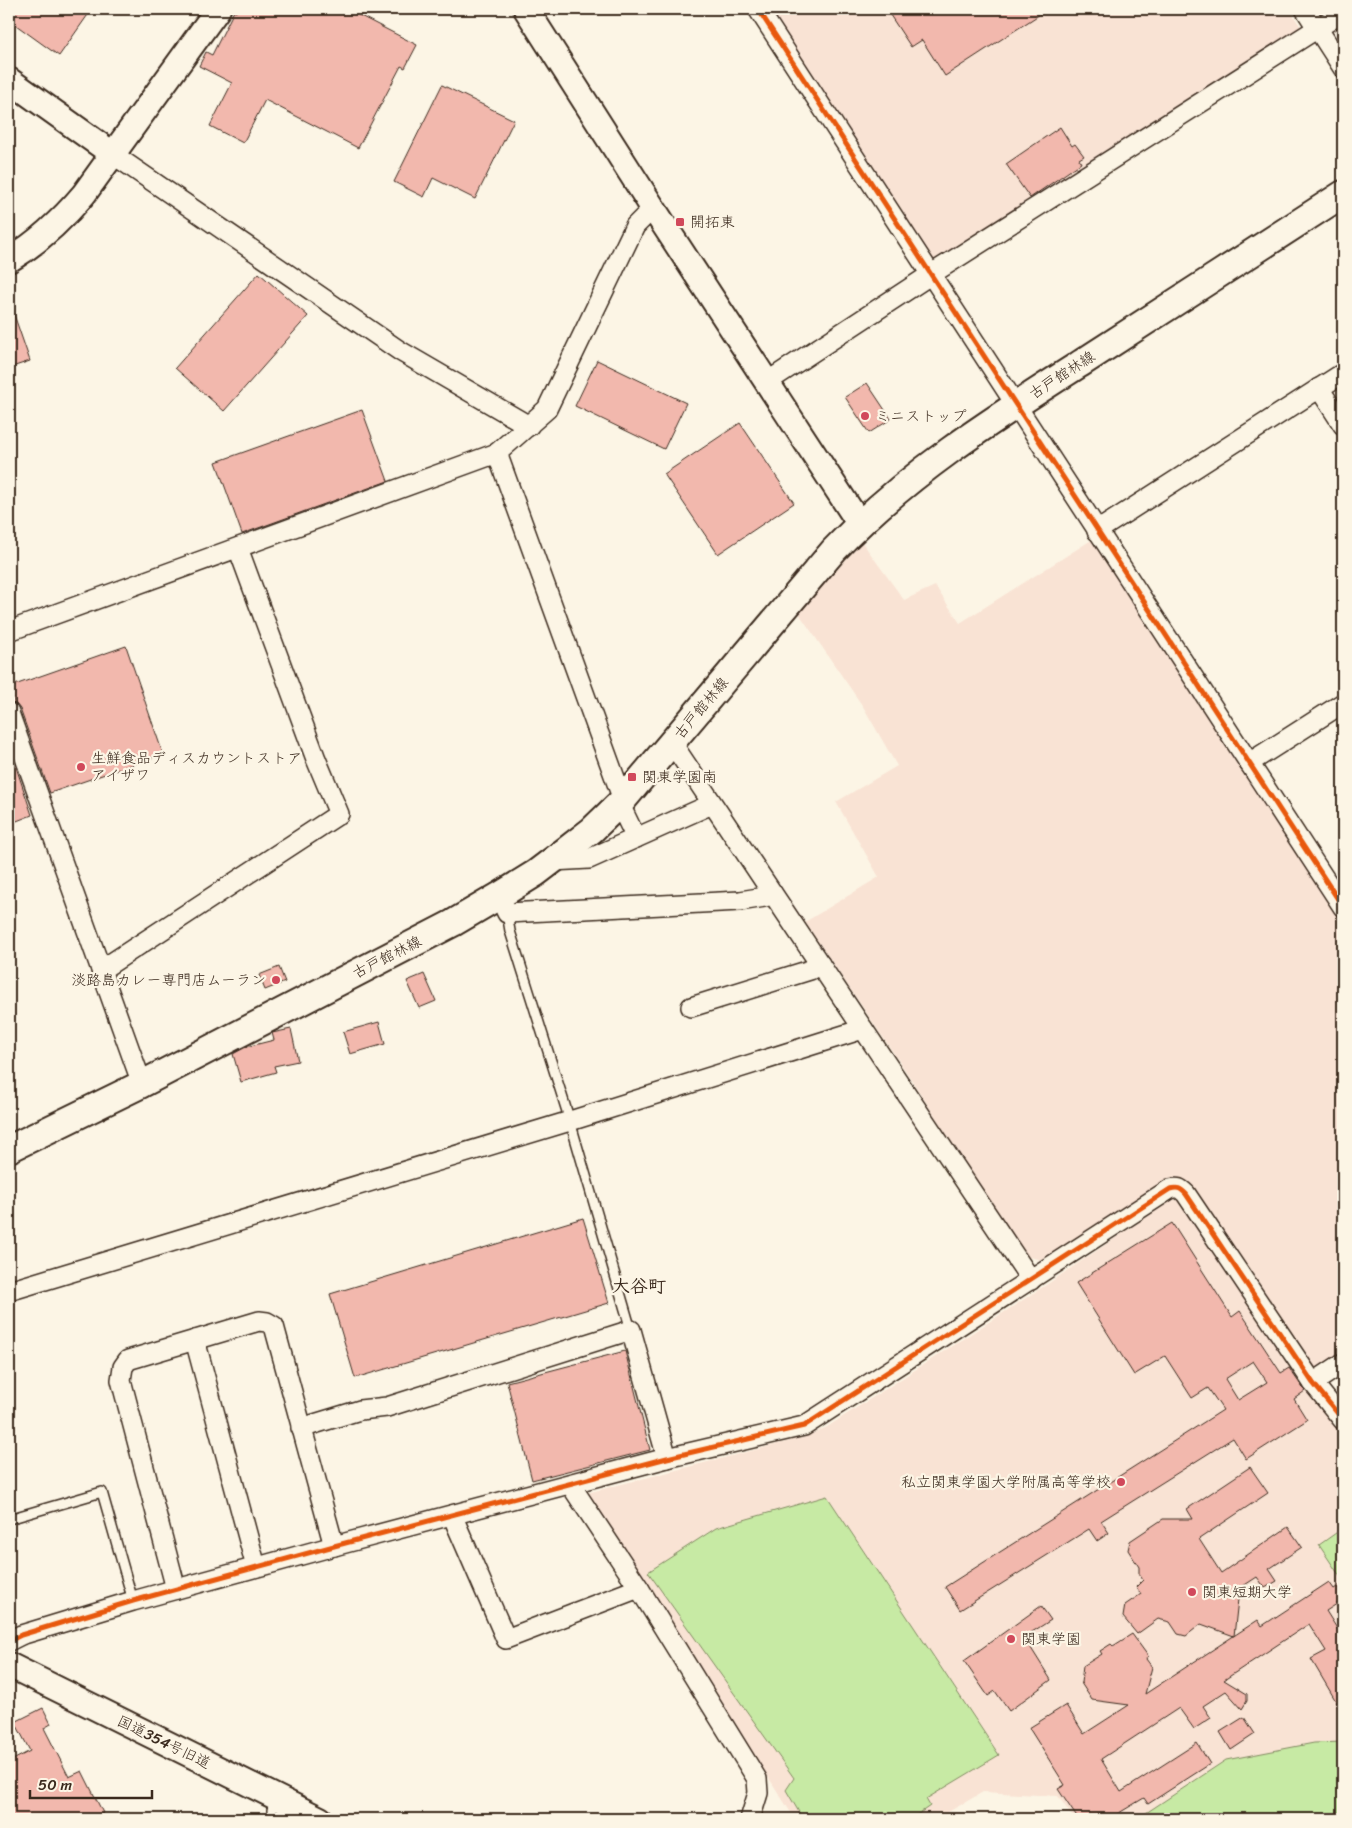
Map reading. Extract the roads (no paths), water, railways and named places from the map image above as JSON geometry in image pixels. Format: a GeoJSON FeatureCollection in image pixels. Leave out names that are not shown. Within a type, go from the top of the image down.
{"type":"FeatureCollection","features":[{"type":"Feature","properties":{"kind":"main road","name":"古戸館林線"},"geometry":{"type":"LineString","coordinates":[[9,1149],[142,1084],[453,922],[503,905],[536,873],[592,830],[623,800],[834,550],[887,499],[936,460],[1016,405],[1343,194]]}},
{"type":"Feature","properties":{"kind":"street"},"geometry":{"type":"LineString","coordinates":[[9,260],[45,236],[63,219],[84,194],[218,9]]}},
{"type":"Feature","properties":{"kind":"street"},"geometry":{"type":"LineString","coordinates":[[526,9],[859,524]]}},
{"type":"Feature","properties":{"kind":"street"},"geometry":{"type":"LineString","coordinates":[[758,9],[1343,907]]}},
{"type":"Feature","properties":{"kind":"street"},"geometry":{"type":"LineString","coordinates":[[1305,9],[1343,68]]}},
{"type":"Feature","properties":{"kind":"street"},"geometry":{"type":"LineString","coordinates":[[767,382],[930,274],[1343,12]]}},
{"type":"Feature","properties":{"kind":"street"},"geometry":{"type":"LineString","coordinates":[[9,80],[114,155],[400,352],[529,426]]}},
{"type":"Feature","properties":{"kind":"street"},"geometry":{"type":"LineString","coordinates":[[9,631],[497,454],[547,409],[635,226],[653,208]]}},
{"type":"Feature","properties":{"kind":"street"},"geometry":{"type":"LineString","coordinates":[[1098,531],[1343,373]]}},
{"type":"Feature","properties":{"kind":"street"},"geometry":{"type":"LineString","coordinates":[[1319,388],[1343,425]]}},
{"type":"Feature","properties":{"kind":"street"},"geometry":{"type":"LineString","coordinates":[[497,454],[623,800],[622,809],[636,838]]}},
{"type":"Feature","properties":{"kind":"street"},"geometry":{"type":"LineString","coordinates":[[101,970],[338,814],[238,548]]}},
{"type":"Feature","properties":{"kind":"street"},"geometry":{"type":"LineString","coordinates":[[1250,763],[1343,703]]}},
{"type":"Feature","properties":{"kind":"street"},"geometry":{"type":"LineString","coordinates":[[9,713],[142,1084]]}},
{"type":"Feature","properties":{"kind":"street"},"geometry":{"type":"LineString","coordinates":[[672,743],[1031,1280]]}},
{"type":"Feature","properties":{"kind":"street"},"geometry":{"type":"LineString","coordinates":[[552,861],[589,859],[712,804]]}},
{"type":"Feature","properties":{"kind":"street"},"geometry":{"type":"LineString","coordinates":[[503,905],[740,901],[765,898],[772,893]]}},
{"type":"Feature","properties":{"kind":"street"},"geometry":{"type":"LineString","coordinates":[[691,1007],[810,970],[820,964]]}},
{"type":"Feature","properties":{"kind":"street"},"geometry":{"type":"LineString","coordinates":[[9,1291],[570,1122],[863,1029]]}},
{"type":"Feature","properties":{"kind":"street"},"geometry":{"type":"LineString","coordinates":[[9,1641],[22,1635],[133,1601],[256,1567],[667,1458],[804,1426],[1170,1189],[1181,1188],[1186,1194],[1313,1383],[1343,1420]]}},
{"type":"Feature","properties":{"kind":"street"},"geometry":{"type":"LineString","coordinates":[[176,1589],[121,1380],[123,1367],[128,1360],[259,1321],[267,1322],[274,1326],[334,1546]]}},
{"type":"Feature","properties":{"kind":"street"},"geometry":{"type":"LineString","coordinates":[[301,1428],[360,1410],[387,1406],[631,1330],[667,1458]]}},
{"type":"Feature","properties":{"kind":"street"},"geometry":{"type":"LineString","coordinates":[[195,1340],[256,1567]]}},
{"type":"Feature","properties":{"kind":"street"},"geometry":{"type":"LineString","coordinates":[[1313,1383],[1343,1363]]}},
{"type":"Feature","properties":{"kind":"street"},"geometry":{"type":"LineString","coordinates":[[570,1484],[639,1588],[757,1779],[758,1793],[750,1819]]}},
{"type":"Feature","properties":{"kind":"street"},"geometry":{"type":"LineString","coordinates":[[453,1515],[506,1639],[639,1588]]}},
{"type":"Feature","properties":{"kind":"street","name":"国道354号旧道"},"geometry":{"type":"LineString","coordinates":[[9,1665],[274,1809],[320,1819]]}},
{"type":"Feature","properties":{"kind":"lane"},"geometry":{"type":"LineString","coordinates":[[503,905],[570,1122],[631,1330]]}},
{"type":"Feature","properties":{"kind":"lane"},"geometry":{"type":"LineString","coordinates":[[9,1519],[102,1492],[133,1601]]}},
{"type":"Feature","properties":{"kind":"place","name":"開拓東"},"geometry":{"type":"Point","coordinates":[680,222]}},
{"type":"Feature","properties":{"kind":"place","name":"ミニストップ"},"geometry":{"type":"Point","coordinates":[865,416]}},
{"type":"Feature","properties":{"kind":"place","name":"生鮮食品ディスカウントストア アイザワ"},"geometry":{"type":"Point","coordinates":[81,767]}},
{"type":"Feature","properties":{"kind":"place","name":"関東学園南"},"geometry":{"type":"Point","coordinates":[632,777]}},
{"type":"Feature","properties":{"kind":"place","name":"淡路島カレー専門店ムーラン"},"geometry":{"type":"Point","coordinates":[276,980]}},
{"type":"Feature","properties":{"kind":"place","name":"私立関東学園大学附属高等学校"},"geometry":{"type":"Point","coordinates":[1121,1482]}},
{"type":"Feature","properties":{"kind":"place","name":"関東短期大学"},"geometry":{"type":"Point","coordinates":[1192,1592]}},
{"type":"Feature","properties":{"kind":"place","name":"関東学園"},"geometry":{"type":"Point","coordinates":[1011,1639]}},
{"type":"Feature","properties":{"kind":"district","name":"大谷町"},"geometry":{"type":"Point","coordinates":[639,1286]}}]}
